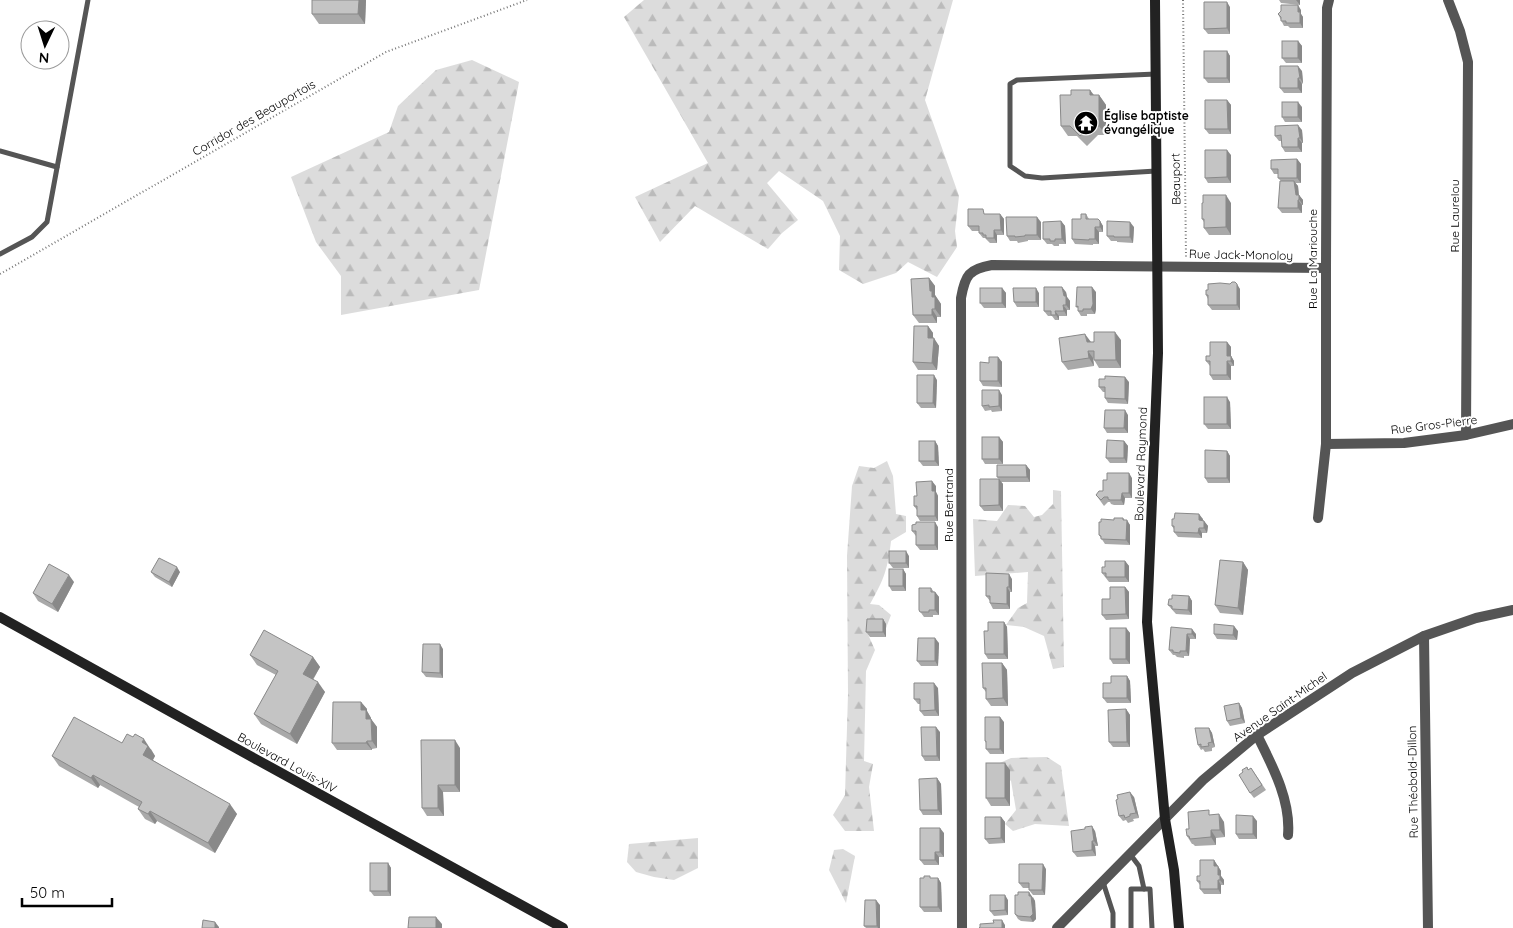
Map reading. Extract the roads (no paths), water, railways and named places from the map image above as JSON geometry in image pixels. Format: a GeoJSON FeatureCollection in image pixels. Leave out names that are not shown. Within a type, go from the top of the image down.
{"type":"FeatureCollection","features":[{"type":"Feature","properties":{"kind":"street","name":"Boulevard Raymond"},"geometry":{"type":"LineString","coordinates":[[1155,0],[1158,353],[1147,622],[1165,818],[1174,870],[1179,928]]}},
{"type":"Feature","properties":{"kind":"street","name":"Rue La Mariouche"},"geometry":{"type":"LineString","coordinates":[[1318,518],[1326,444],[1327,8],[1329,0]]}},
{"type":"Feature","properties":{"kind":"street","name":"Rue Laurelou"},"geometry":{"type":"LineString","coordinates":[[1448,0],[1460,31],[1468,62],[1466,435]]}},
{"type":"Feature","properties":{"kind":"street","name":"Rue Bertrand"},"geometry":{"type":"LineString","coordinates":[[962,928],[962,298],[964,285],[968,275],[978,267],[992,265],[1157,266]]}},
{"type":"Feature","properties":{"kind":"street","name":"Rue Jack-Monoloy"},"geometry":{"type":"LineString","coordinates":[[1157,266],[1326,268]]}},
{"type":"Feature","properties":{"kind":"street","name":"Rue Gros-Pierre"},"geometry":{"type":"LineString","coordinates":[[1326,444],[1404,443],[1466,435],[1513,424]]}},
{"type":"Feature","properties":{"kind":"street","name":"Avenue Saint-Michel"},"geometry":{"type":"LineString","coordinates":[[1058,928],[1203,780],[1257,735],[1352,673],[1424,636],[1476,618],[1513,610]]}},
{"type":"Feature","properties":{"kind":"street","name":"Boulevard Louis-XIV"},"geometry":{"type":"LineString","coordinates":[[0,617],[563,928]]}},
{"type":"Feature","properties":{"kind":"street","name":"Rue Théobald-Dillon"},"geometry":{"type":"LineString","coordinates":[[1424,636],[1428,928]]}},
{"type":"Feature","properties":{"kind":"street"},"geometry":{"type":"LineString","coordinates":[[1257,735],[1277,776],[1289,822],[1288,835]]}},
{"type":"Feature","properties":{"kind":"lane"},"geometry":{"type":"LineString","coordinates":[[0,254],[32,237],[47,222],[88,0]]}},
{"type":"Feature","properties":{"kind":"lane"},"geometry":{"type":"LineString","coordinates":[[1156,74],[1017,80],[1010,84],[1010,166],[1025,176],[1042,178],[1156,171]]}},
{"type":"Feature","properties":{"kind":"lane"},"geometry":{"type":"LineString","coordinates":[[0,151],[57,167]]}},
{"type":"Feature","properties":{"kind":"lane"},"geometry":{"type":"LineString","coordinates":[[1130,854],[1139,866],[1144,889]]}},
{"type":"Feature","properties":{"kind":"lane"},"geometry":{"type":"LineString","coordinates":[[1103,882],[1113,913],[1113,928]]}},
{"type":"Feature","properties":{"kind":"lane"},"geometry":{"type":"LineString","coordinates":[[1131,928],[1131,889],[1150,889],[1152,928]]}},
{"type":"Feature","properties":{"kind":"place","name":"Église baptiste évangélique"},"geometry":{"type":"Point","coordinates":[1086,123]}}]}
